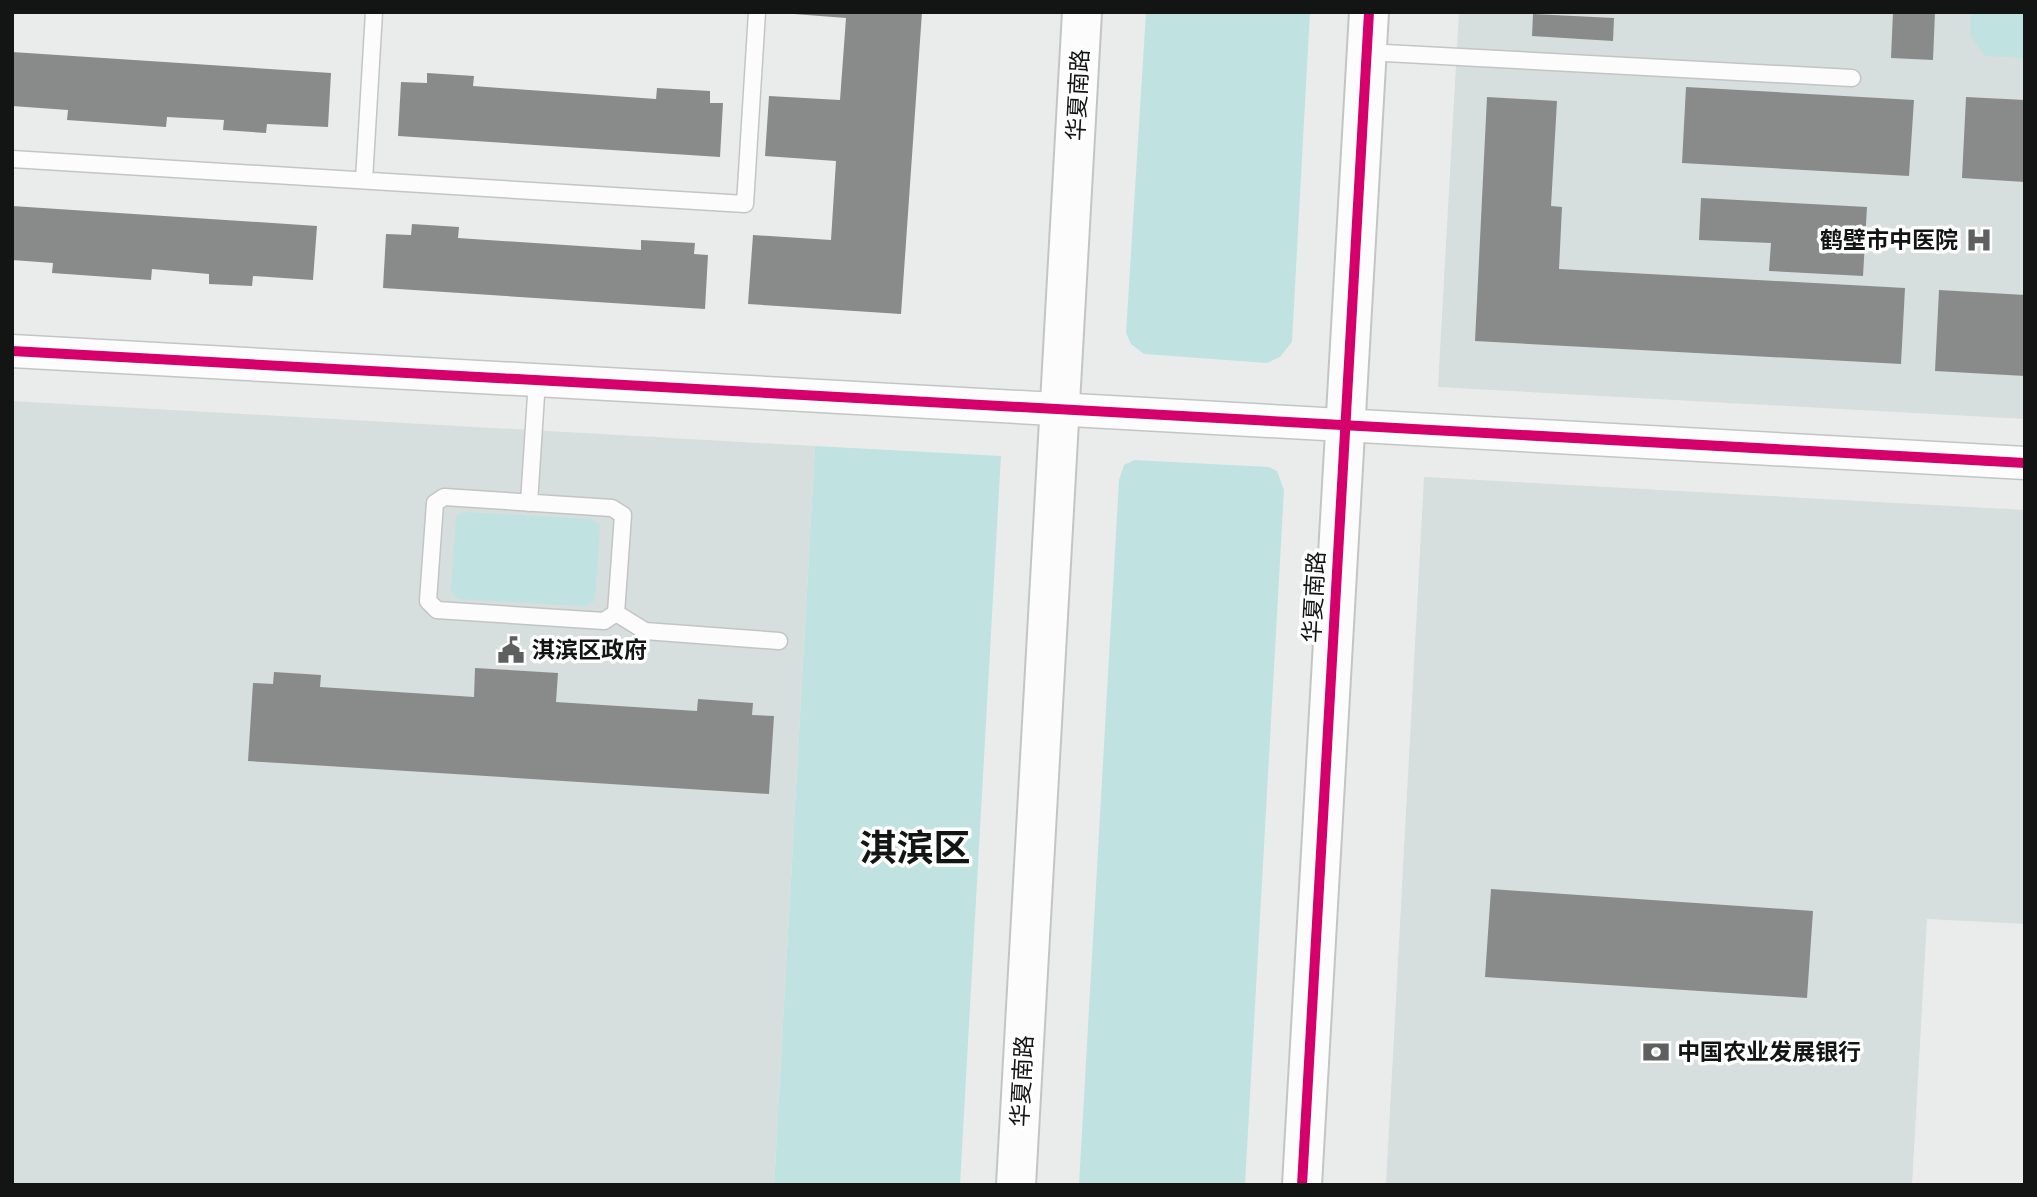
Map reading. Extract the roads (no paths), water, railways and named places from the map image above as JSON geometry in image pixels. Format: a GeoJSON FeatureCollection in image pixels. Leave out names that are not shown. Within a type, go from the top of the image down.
{"type":"FeatureCollection","features":[{"type":"Feature","properties":{"kind":"street","name":"华夏南路"},"geometry":{"type":"LineString","coordinates":[[1016,1185],[1083,12]]}},
{"type":"Feature","properties":{"kind":"street","name":"华夏南路"},"geometry":{"type":"LineString","coordinates":[[1303,1185],[1368,12]]}},
{"type":"Feature","properties":{"kind":"street"},"geometry":{"type":"LineString","coordinates":[[12,351],[2025,463]]}},
{"type":"Feature","properties":{"kind":"lane"},"geometry":{"type":"LineString","coordinates":[[364,180],[374,12]]}},
{"type":"Feature","properties":{"kind":"lane"},"geometry":{"type":"LineString","coordinates":[[12,159],[745,204],[757,12]]}},
{"type":"Feature","properties":{"kind":"lane"},"geometry":{"type":"LineString","coordinates":[[1366,52],[1852,78]]}},
{"type":"Feature","properties":{"kind":"lane"},"geometry":{"type":"LineString","coordinates":[[529,503],[537,380]]}},
{"type":"Feature","properties":{"kind":"lane"},"geometry":{"type":"LineString","coordinates":[[444,497],[612,508],[623,515],[616,612],[604,621],[437,610],[428,601],[435,503],[444,497]]}},
{"type":"Feature","properties":{"kind":"lane"},"geometry":{"type":"LineString","coordinates":[[616,612],[645,631],[779,641]]}},
{"type":"Feature","properties":{"kind":"place","name":"鹤壁市中医院"},"geometry":{"type":"Point","coordinates":[1979,240]}},
{"type":"Feature","properties":{"kind":"place","name":"淇滨区政府"},"geometry":{"type":"Point","coordinates":[511,650]}},
{"type":"Feature","properties":{"kind":"place","name":"中国农业发展银行"},"geometry":{"type":"Point","coordinates":[1656,1052]}},
{"type":"Feature","properties":{"kind":"district","name":"淇滨区"},"geometry":{"type":"Point","coordinates":[915,848]}}]}
